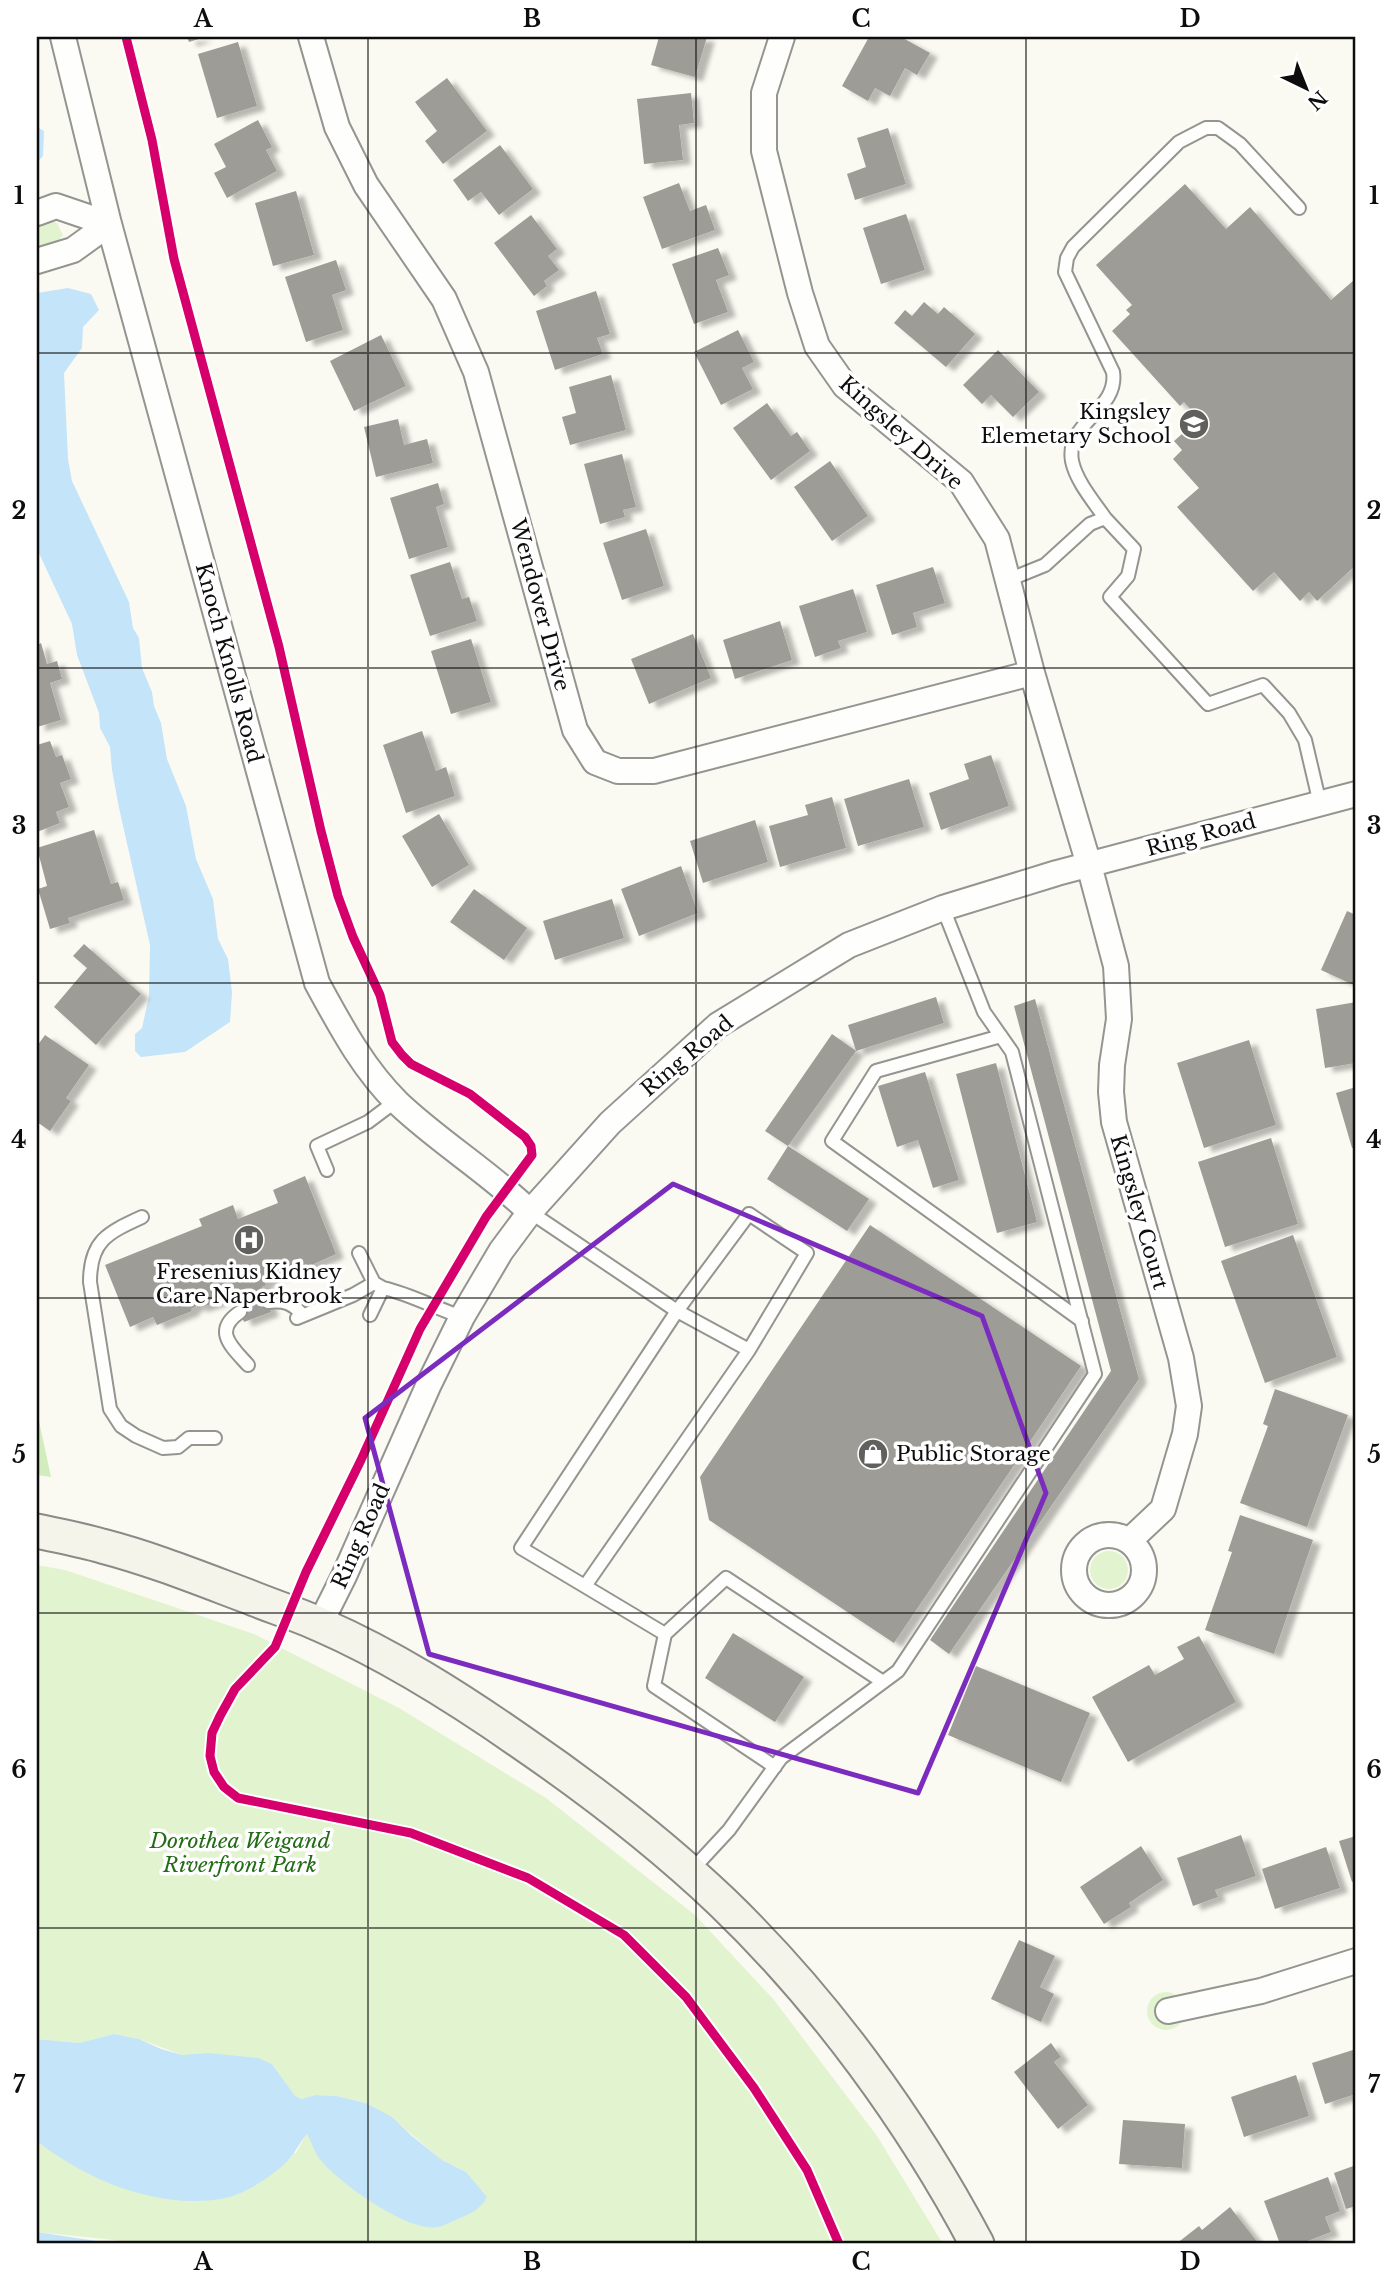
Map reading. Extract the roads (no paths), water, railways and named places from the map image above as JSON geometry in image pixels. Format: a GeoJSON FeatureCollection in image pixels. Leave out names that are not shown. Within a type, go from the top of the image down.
{"type":"FeatureCollection","features":[{"type":"Feature","properties":{"kind":"main road"},"geometry":{"type":"LineString","coordinates":[[37,1531],[103,1546],[170,1567],[320,1624],[400,1665],[471,1707],[570,1775],[689,1872],[739,1920],[813,2001],[862,2063],[944,2186],[977,2244]]}},
{"type":"Feature","properties":{"kind":"street","name":"Knoch Knolls Road"},"geometry":{"type":"LineString","coordinates":[[63,37],[109,224],[317,983],[345,1034],[396,1101],[508,1190],[530,1212]]}},
{"type":"Feature","properties":{"kind":"street","name":"Wendover Drive"},"geometry":{"type":"LineString","coordinates":[[311,37],[337,127],[366,185],[444,299],[476,372],[575,730],[595,762],[618,771],[653,771],[1032,673]]}},
{"type":"Feature","properties":{"kind":"street","name":"Kingsley Drive"},"geometry":{"type":"LineString","coordinates":[[782,37],[764,93],[764,151],[800,293],[817,346],[845,386],[961,482],[997,539],[1032,673],[1089,865]]}},
{"type":"Feature","properties":{"kind":"street"},"geometry":{"type":"LineString","coordinates":[[37,213],[56,206],[109,224]]}},
{"type":"Feature","properties":{"kind":"street"},"geometry":{"type":"LineString","coordinates":[[37,261],[73,250],[109,224]]}},
{"type":"Feature","properties":{"kind":"street","name":"Ring Road"},"geometry":{"type":"LineString","coordinates":[[320,1624],[462,1317],[501,1251],[530,1212],[610,1123],[718,1025],[849,946],[943,908],[1089,865],[1356,794]]}},
{"type":"Feature","properties":{"kind":"street","name":"Kingsley Court"},"geometry":{"type":"LineString","coordinates":[[1089,865],[1116,966],[1118,985],[1119,1019],[1111,1092],[1114,1122],[1181,1358],[1189,1406],[1185,1434],[1163,1509],[1129,1541]]}},
{"type":"Feature","properties":{"kind":"street"},"geometry":{"type":"LineString","coordinates":[[1168,2011],[1261,1991],[1356,1961]]}},
{"type":"Feature","properties":{"kind":"lane"},"geometry":{"type":"LineString","coordinates":[[1299,208],[1240,144],[1218,128],[1206,128],[1179,142],[1073,247],[1067,258],[1065,272],[1113,372],[1115,384],[1110,396],[1085,422],[1071,452],[1073,465],[1105,518],[1133,549],[1128,576],[1110,597],[1208,704],[1263,685],[1289,712],[1305,740],[1321,804]]}},
{"type":"Feature","properties":{"kind":"lane"},"geometry":{"type":"LineString","coordinates":[[1007,580],[1045,565],[1090,524],[1105,518]]}},
{"type":"Feature","properties":{"kind":"lane"},"geometry":{"type":"LineString","coordinates":[[689,1872],[729,1830],[781,1758],[898,1671],[1095,1374],[1012,1052],[984,1012],[943,908]]}},
{"type":"Feature","properties":{"kind":"lane"},"geometry":{"type":"LineString","coordinates":[[1001,1035],[876,1071],[832,1141],[1082,1321]]}},
{"type":"Feature","properties":{"kind":"lane"},"geometry":{"type":"LineString","coordinates":[[327,1170],[317,1146],[368,1122],[396,1101]]}},
{"type":"Feature","properties":{"kind":"lane"},"geometry":{"type":"LineString","coordinates":[[530,1212],[677,1311],[749,1350]]}},
{"type":"Feature","properties":{"kind":"lane"},"geometry":{"type":"LineString","coordinates":[[585,1587],[749,1350],[807,1253],[750,1214],[677,1311],[521,1548],[585,1587],[665,1634]]}},
{"type":"Feature","properties":{"kind":"lane"},"geometry":{"type":"LineString","coordinates":[[142,1217],[115,1229],[96,1245],[90,1262],[90,1282],[110,1409],[121,1426],[163,1448],[178,1447],[189,1438],[215,1438]]}},
{"type":"Feature","properties":{"kind":"lane"},"geometry":{"type":"LineString","coordinates":[[359,1252],[379,1285],[462,1317]]}},
{"type":"Feature","properties":{"kind":"lane"},"geometry":{"type":"LineString","coordinates":[[370,1315],[379,1285]]}},
{"type":"Feature","properties":{"kind":"lane"},"geometry":{"type":"LineString","coordinates":[[268,1302],[278,1300],[292,1304],[300,1316],[379,1285]]}},
{"type":"Feature","properties":{"kind":"lane"},"geometry":{"type":"LineString","coordinates":[[240,1312],[231,1318],[225,1331],[227,1341],[248,1365]]}},
{"type":"Feature","properties":{"kind":"lane"},"geometry":{"type":"LineString","coordinates":[[775,1767],[654,1686],[665,1634],[726,1578],[883,1682]]}},
{"type":"Feature","properties":{"kind":"water"},"geometry":{"type":"Polygon","coordinates":[[[37,127],[44,131],[43,156],[37,162],[37,127]]]}},
{"type":"Feature","properties":{"kind":"water"},"geometry":{"type":"Polygon","coordinates":[[[68,288],[91,294],[99,310],[83,327],[82,348],[64,373],[68,459],[72,481],[129,602],[133,628],[139,638],[142,668],[161,723],[167,759],[186,806],[196,859],[213,899],[218,939],[228,959],[232,992],[230,1022],[185,1052],[141,1057],[135,1051],[135,1034],[142,1028],[149,996],[150,945],[119,808],[110,747],[100,728],[99,713],[77,655],[72,624],[37,549],[37,293],[68,288]]]}},
{"type":"Feature","properties":{"kind":"water"},"geometry":{"type":"Polygon","coordinates":[[[114,2034],[139,2039],[182,2055],[208,2053],[258,2058],[272,2064],[295,2096],[302,2099],[315,2095],[337,2096],[366,2103],[392,2117],[442,2160],[466,2172],[487,2197],[475,2211],[440,2226],[425,2227],[409,2222],[356,2192],[328,2168],[319,2158],[307,2134],[290,2158],[275,2172],[253,2187],[220,2199],[172,2200],[123,2188],[100,2179],[77,2168],[37,2141],[37,2039],[79,2043],[114,2034]]]}},
{"type":"Feature","properties":{"kind":"water"},"geometry":{"type":"Polygon","coordinates":[[[37,2232],[103,2242],[150,2244],[37,2244],[37,2232]]]}},
{"type":"Feature","properties":{"kind":"place","name":"Kingsley Elemetary School"},"geometry":{"type":"Point","coordinates":[1194,424]}},
{"type":"Feature","properties":{"kind":"place","name":"Fresenius Kidney Care Naperbrook"},"geometry":{"type":"Point","coordinates":[249,1240]}},
{"type":"Feature","properties":{"kind":"place","name":"Public Storage"},"geometry":{"type":"Point","coordinates":[873,1454]}},
{"type":"Feature","properties":{"kind":"park label","name":"Dorothea Weigand Riverfront Park"},"geometry":{"type":"Point","coordinates":[240,1853]}}]}
